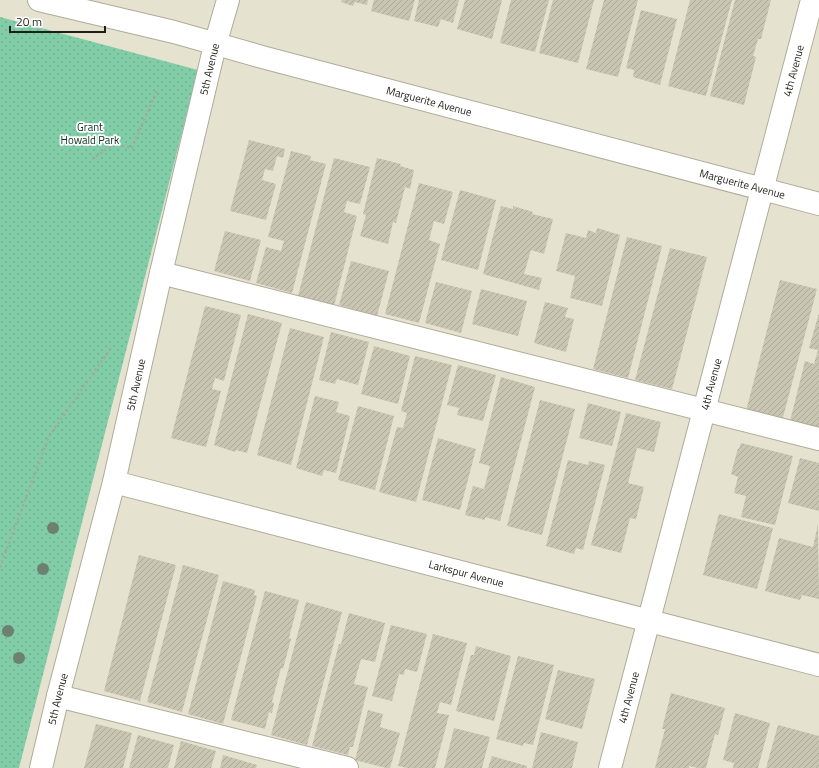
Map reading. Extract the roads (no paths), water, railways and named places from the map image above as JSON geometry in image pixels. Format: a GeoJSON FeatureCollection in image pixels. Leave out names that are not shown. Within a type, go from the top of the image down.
{"type":"FeatureCollection","features":[{"type":"Feature","properties":{"kind":"street","name":"Marguerite Avenue"},"geometry":{"type":"LineString","coordinates":[[39,0],[174,32],[215,45],[819,204]]}},
{"type":"Feature","properties":{"kind":"street","name":"5th Avenue"},"geometry":{"type":"LineString","coordinates":[[41,768],[58,696],[114,482],[161,273],[215,45],[228,0]]}},
{"type":"Feature","properties":{"kind":"street","name":"4th Avenue"},"geometry":{"type":"LineString","coordinates":[[610,768],[812,0]]}},
{"type":"Feature","properties":{"kind":"street"},"geometry":{"type":"LineString","coordinates":[[161,273],[819,439]]}},
{"type":"Feature","properties":{"kind":"street","name":"Larkspur Avenue"},"geometry":{"type":"LineString","coordinates":[[114,482],[819,665]]}},
{"type":"Feature","properties":{"kind":"street"},"geometry":{"type":"LineString","coordinates":[[58,696],[346,768]]}},
{"type":"Feature","properties":{"kind":"park label","name":"Grant Howald Park"},"geometry":{"type":"Point","coordinates":[90,133]}}]}
